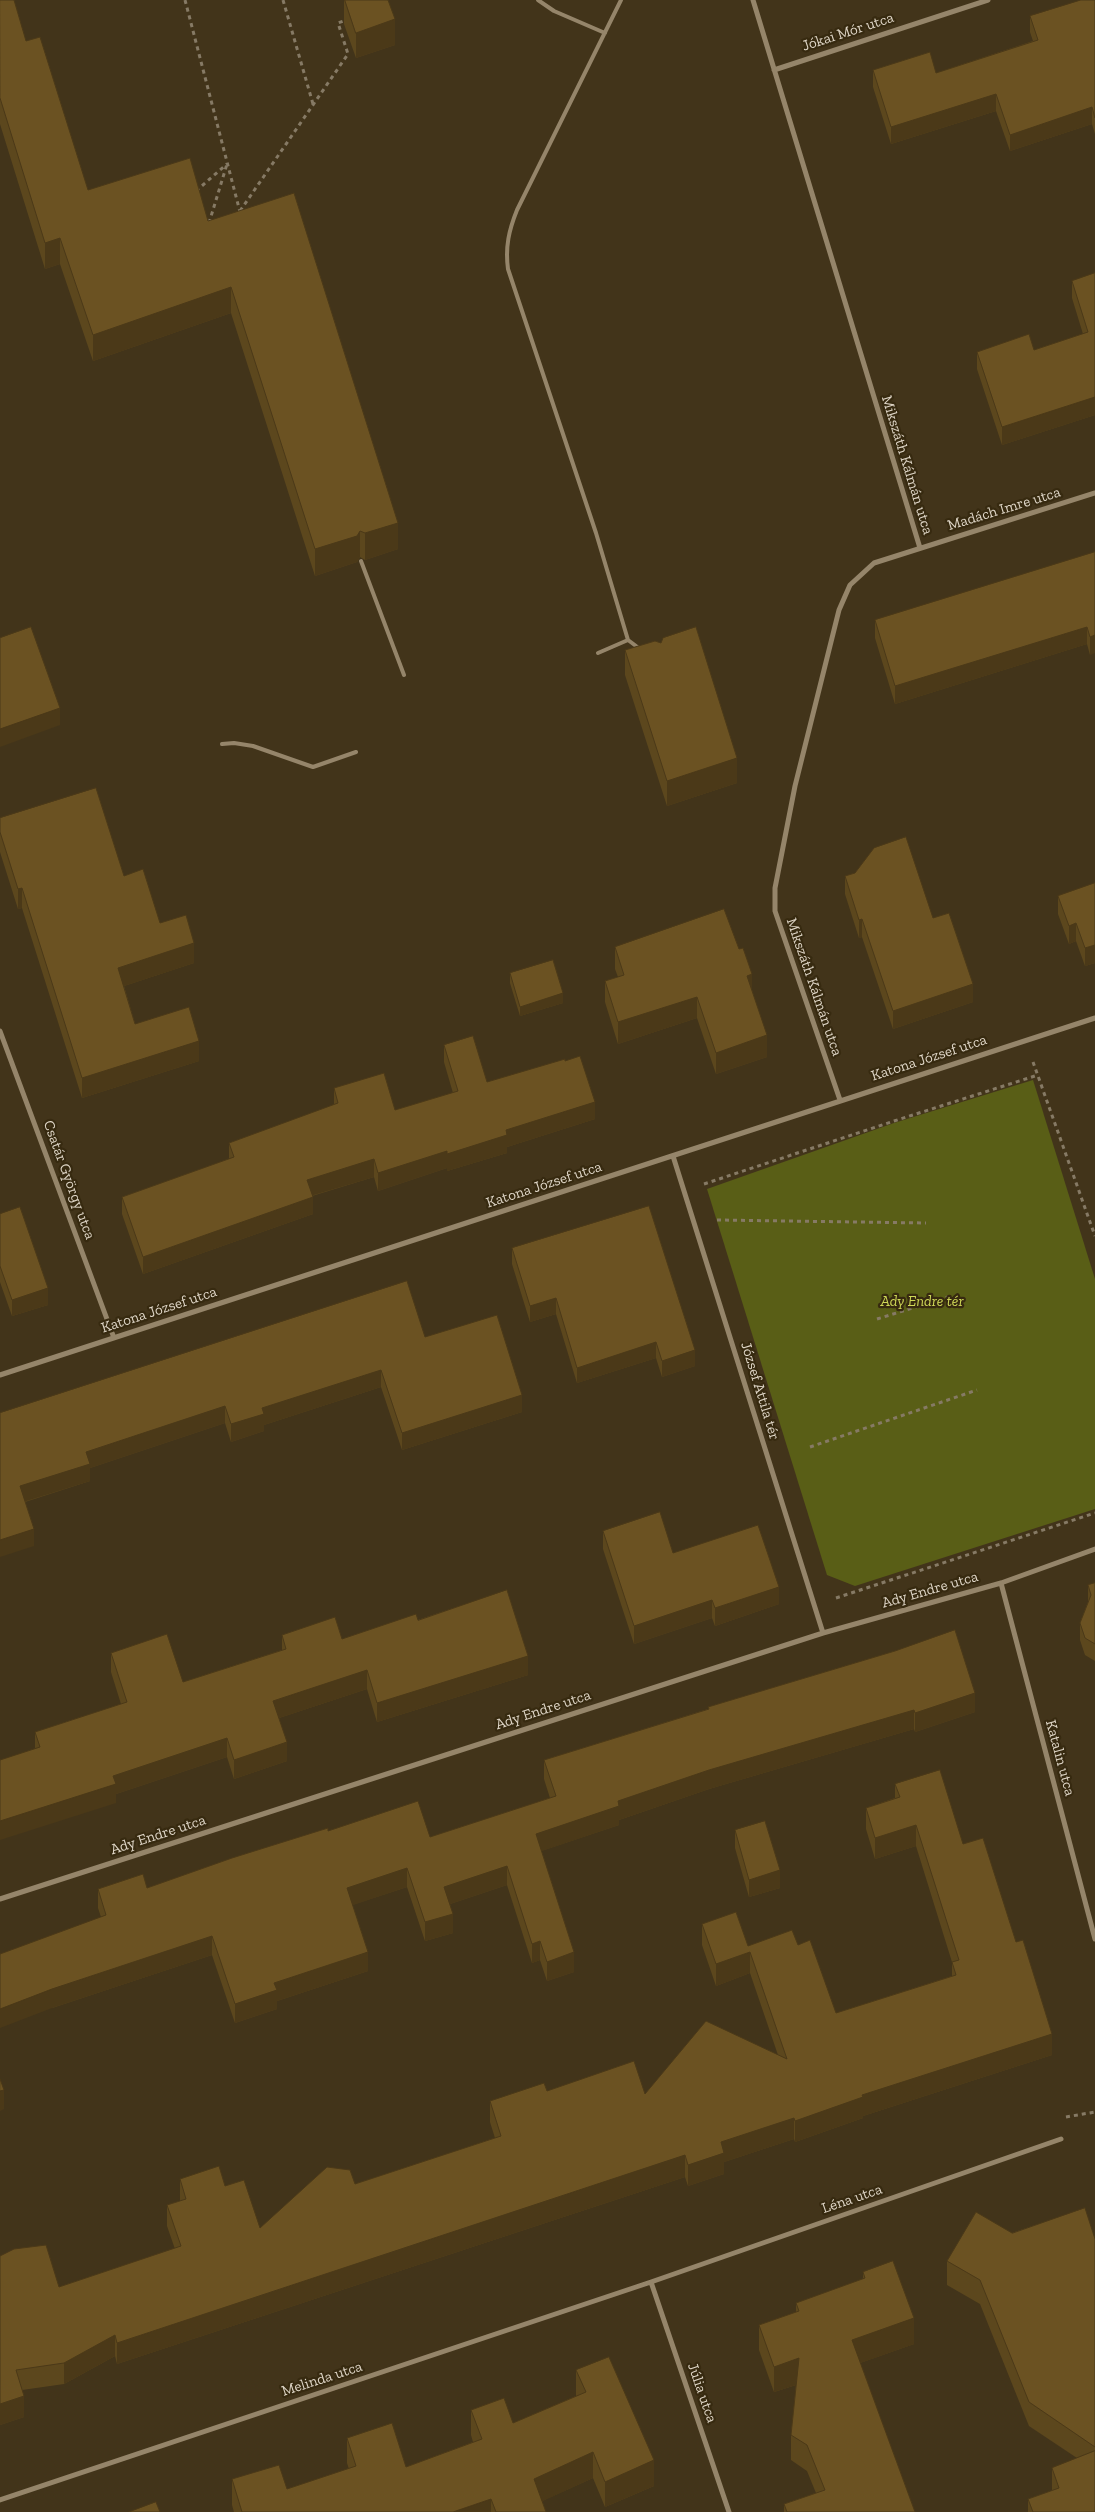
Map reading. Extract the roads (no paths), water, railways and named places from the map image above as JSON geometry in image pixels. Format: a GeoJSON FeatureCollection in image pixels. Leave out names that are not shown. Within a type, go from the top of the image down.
{"type":"FeatureCollection","features":[{"type":"Feature","properties":{"kind":"street","name":"Mikszáth Kálmán utca"},"geometry":{"type":"LineString","coordinates":[[752,0],[920,548],[874,563],[850,585],[839,610],[795,786],[775,888],[774,910],[840,1100]]}},
{"type":"Feature","properties":{"kind":"street","name":"Jókai Mór utca"},"geometry":{"type":"LineString","coordinates":[[774,70],[988,0]]}},
{"type":"Feature","properties":{"kind":"street","name":"Madách Imre utca"},"geometry":{"type":"LineString","coordinates":[[920,548],[1095,493]]}},
{"type":"Feature","properties":{"kind":"street","name":"Katona József utca"},"geometry":{"type":"LineString","coordinates":[[0,1375],[1095,1018]]}},
{"type":"Feature","properties":{"kind":"street","name":"Csatár György utca"},"geometry":{"type":"LineString","coordinates":[[0,1031],[114,1338]]}},
{"type":"Feature","properties":{"kind":"street","name":"József Attila tér"},"geometry":{"type":"LineString","coordinates":[[673,1156],[822,1633]]}},
{"type":"Feature","properties":{"kind":"street","name":"Ady Endre utca"},"geometry":{"type":"LineString","coordinates":[[0,1899],[822,1633],[1001,1583],[1095,1549]]}},
{"type":"Feature","properties":{"kind":"street","name":"Katalin utca"},"geometry":{"type":"LineString","coordinates":[[1001,1583],[1095,1939]]}},
{"type":"Feature","properties":{"kind":"street","name":"Léna utca"},"geometry":{"type":"LineString","coordinates":[[651,2282],[1061,2138]]}},
{"type":"Feature","properties":{"kind":"street","name":"Melinda utca"},"geometry":{"type":"LineString","coordinates":[[0,2500],[651,2282]]}},
{"type":"Feature","properties":{"kind":"street","name":"Júlia utca"},"geometry":{"type":"LineString","coordinates":[[651,2282],[729,2512]]}},
{"type":"Feature","properties":{"kind":"lane"},"geometry":{"type":"LineString","coordinates":[[538,0],[554,11],[605,32]]}},
{"type":"Feature","properties":{"kind":"lane"},"geometry":{"type":"LineString","coordinates":[[621,0],[517,210],[507,239],[506,255],[508,269],[596,533],[628,640],[648,655]]}},
{"type":"Feature","properties":{"kind":"lane"},"geometry":{"type":"LineString","coordinates":[[361,561],[404,675]]}},
{"type":"Feature","properties":{"kind":"lane"},"geometry":{"type":"LineString","coordinates":[[598,652],[628,640]]}},
{"type":"Feature","properties":{"kind":"lane"},"geometry":{"type":"LineString","coordinates":[[222,744],[234,743],[252,746],[313,766],[356,752]]}},
{"type":"Feature","properties":{"kind":"park label","name":"Ady Endre tér"},"geometry":{"type":"Point","coordinates":[922,1302]}}]}
